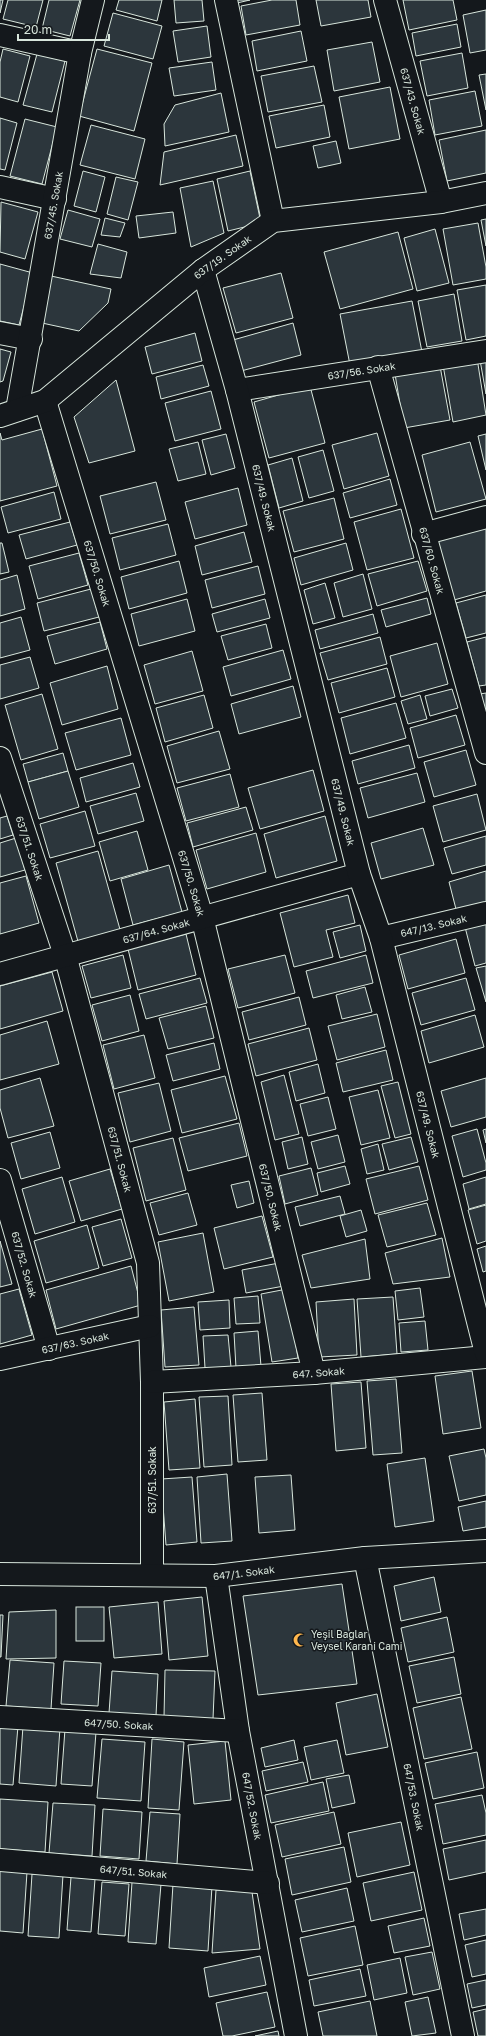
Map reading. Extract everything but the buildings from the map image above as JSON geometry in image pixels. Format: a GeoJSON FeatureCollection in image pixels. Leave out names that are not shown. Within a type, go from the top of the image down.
{"type":"FeatureCollection","features":[{"type":"Feature","properties":{"kind":"street","name":"637/45. Sokak"},"geometry":{"type":"LineString","coordinates":[[9,413],[31,339],[80,53],[93,0]]}},
{"type":"Feature","properties":{"kind":"street"},"geometry":{"type":"LineString","coordinates":[[226,0],[274,221]]}},
{"type":"Feature","properties":{"kind":"street","name":"637/43. Sokak"},"geometry":{"type":"LineString","coordinates":[[385,0],[440,202]]}},
{"type":"Feature","properties":{"kind":"street"},"geometry":{"type":"LineString","coordinates":[[0,35],[80,53]]}},
{"type":"Feature","properties":{"kind":"street"},"geometry":{"type":"LineString","coordinates":[[0,187],[55,199]]}},
{"type":"Feature","properties":{"kind":"street","name":"637/19. Sokak"},"geometry":{"type":"LineString","coordinates":[[9,413],[45,401],[203,270],[274,221],[440,202],[486,193]]}},
{"type":"Feature","properties":{"kind":"street","name":"637/49. Sokak"},"geometry":{"type":"LineString","coordinates":[[203,270],[237,390],[359,874],[381,938],[486,1353]]}},
{"type":"Feature","properties":{"kind":"street"},"geometry":{"type":"LineString","coordinates":[[0,333],[31,339]]}},
{"type":"Feature","properties":{"kind":"street","name":"637/56. Sokak"},"geometry":{"type":"LineString","coordinates":[[237,390],[486,351]]}},
{"type":"Feature","properties":{"kind":"street","name":"637/60. Sokak"},"geometry":{"type":"LineString","coordinates":[[378,368],[423,534],[486,753]]}},
{"type":"Feature","properties":{"kind":"street","name":"637/50. Sokak"},"geometry":{"type":"LineString","coordinates":[[45,401],[202,917],[314,1373]]}},
{"type":"Feature","properties":{"kind":"street"},"geometry":{"type":"LineString","coordinates":[[423,534],[486,517]]}},
{"type":"Feature","properties":{"kind":"street","name":"637/51. Sokak"},"geometry":{"type":"LineString","coordinates":[[0,758],[65,955],[148,1263],[152,1382],[152,1574]]}},
{"type":"Feature","properties":{"kind":"street","name":"637/64. Sokak"},"geometry":{"type":"LineString","coordinates":[[0,974],[359,874]]}},
{"type":"Feature","properties":{"kind":"street","name":"647/13. Sokak"},"geometry":{"type":"LineString","coordinates":[[381,938],[486,913]]}},
{"type":"Feature","properties":{"kind":"street","name":"637/52. Sokak"},"geometry":{"type":"LineString","coordinates":[[0,1180],[49,1349]]}},
{"type":"Feature","properties":{"kind":"street","name":"637/63. Sokak"},"geometry":{"type":"LineString","coordinates":[[0,1359],[150,1326]]}},
{"type":"Feature","properties":{"kind":"street","name":"647. Sokak"},"geometry":{"type":"LineString","coordinates":[[152,1382],[314,1373],[486,1356]]}},
{"type":"Feature","properties":{"kind":"street","name":"647/1. Sokak"},"geometry":{"type":"LineString","coordinates":[[0,1574],[152,1574],[216,1576],[365,1558],[486,1551]]}},
{"type":"Feature","properties":{"kind":"street","name":"647/53. Sokak"},"geometry":{"type":"LineString","coordinates":[[365,1558],[463,2036]]}},
{"type":"Feature","properties":{"kind":"street","name":"647/52. Sokak"},"geometry":{"type":"LineString","coordinates":[[216,1576],[238,1731],[296,2036]]}},
{"type":"Feature","properties":{"kind":"street","name":"647/50. Sokak"},"geometry":{"type":"LineString","coordinates":[[0,1717],[238,1731]]}},
{"type":"Feature","properties":{"kind":"street","name":"647/51. Sokak"},"geometry":{"type":"LineString","coordinates":[[0,1860],[268,1883]]}},
{"type":"Feature","properties":{"kind":"place","name":"Yeşil Bağlar Veysel Karani Cami"},"geometry":{"type":"Point","coordinates":[300,1640]}}]}
